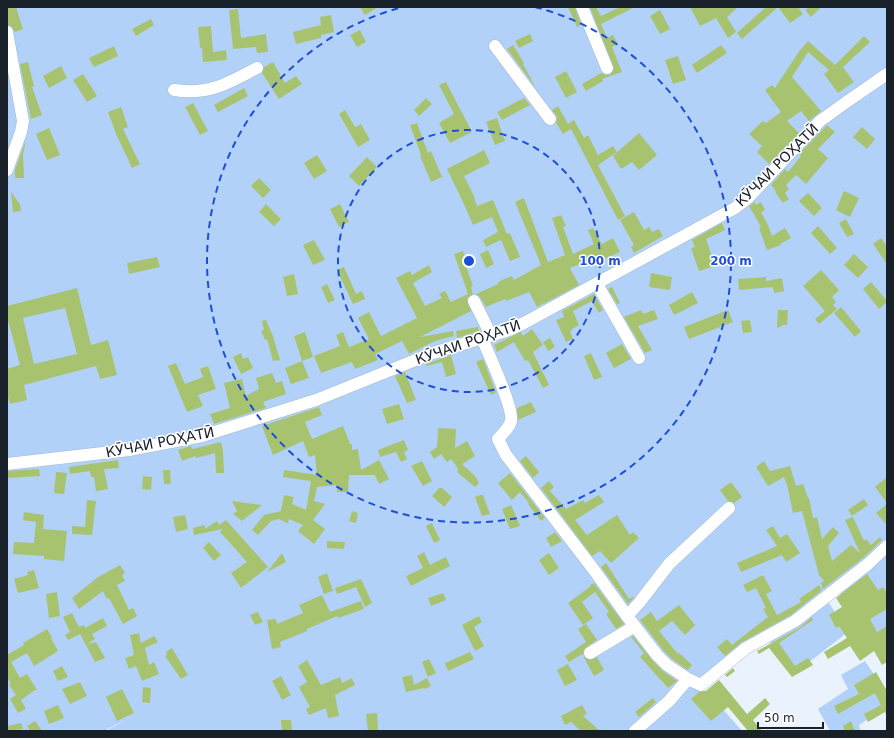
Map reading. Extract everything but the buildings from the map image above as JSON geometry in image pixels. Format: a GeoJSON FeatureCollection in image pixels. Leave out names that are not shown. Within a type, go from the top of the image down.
{"type":"FeatureCollection","features":[{"type":"Feature","properties":{"kind":"street"},"geometry":{"type":"LineString","coordinates":[[582,7],[607,68]]}},
{"type":"Feature","properties":{"kind":"street"},"geometry":{"type":"LineString","coordinates":[[7,170],[21,132],[22,121],[8,40]]}},
{"type":"Feature","properties":{"kind":"street"},"geometry":{"type":"LineString","coordinates":[[495,46],[550,119]]}},
{"type":"Feature","properties":{"kind":"street"},"geometry":{"type":"LineString","coordinates":[[174,90],[188,92],[204,91],[221,86],[256,68]]}},
{"type":"Feature","properties":{"kind":"street","name":"КӮЧАИ РОҲАТӢ"},"geometry":{"type":"LineString","coordinates":[[7,464],[129,450],[202,436],[316,400],[433,353],[509,330],[597,284],[735,208],[748,198],[820,121],[887,74]]}},
{"type":"Feature","properties":{"kind":"street"},"geometry":{"type":"LineString","coordinates":[[597,284],[639,358]]}},
{"type":"Feature","properties":{"kind":"street"},"geometry":{"type":"LineString","coordinates":[[474,301],[511,412],[509,426],[498,439],[506,455],[657,655],[667,665],[688,679],[701,685],[746,648],[794,621],[868,564],[887,546]]}},
{"type":"Feature","properties":{"kind":"street"},"geometry":{"type":"LineString","coordinates":[[627,616],[640,603],[669,564],[729,508]]}},
{"type":"Feature","properties":{"kind":"street"},"geometry":{"type":"LineString","coordinates":[[590,653],[635,626]]}},
{"type":"Feature","properties":{"kind":"street"},"geometry":{"type":"LineString","coordinates":[[635,731],[669,701],[688,679]]}},
{"type":"Feature","properties":{"kind":"shaded area"},"geometry":{"type":"Polygon","coordinates":[[[7,7],[887,7],[887,544],[868,562],[699,685],[693,681],[635,731],[106,731],[129,718],[104,731],[7,731],[7,7]]]}},
{"type":"Feature","properties":{"kind":"shaded area"},"geometry":{"type":"Polygon","coordinates":[[[887,553],[887,633],[873,643],[844,603],[839,592],[887,553]]]}},
{"type":"Feature","properties":{"kind":"shaded area"},"geometry":{"type":"Polygon","coordinates":[[[829,603],[848,632],[795,673],[769,641],[829,603]]]}},
{"type":"Feature","properties":{"kind":"shaded area"},"geometry":{"type":"Polygon","coordinates":[[[865,661],[887,694],[880,711],[859,725],[861,731],[830,731],[818,709],[848,689],[841,675],[865,661]]]}},
{"type":"Feature","properties":{"kind":"shaded area"},"geometry":{"type":"Polygon","coordinates":[[[694,682],[714,699],[742,731],[637,731],[694,682]]]}}]}
